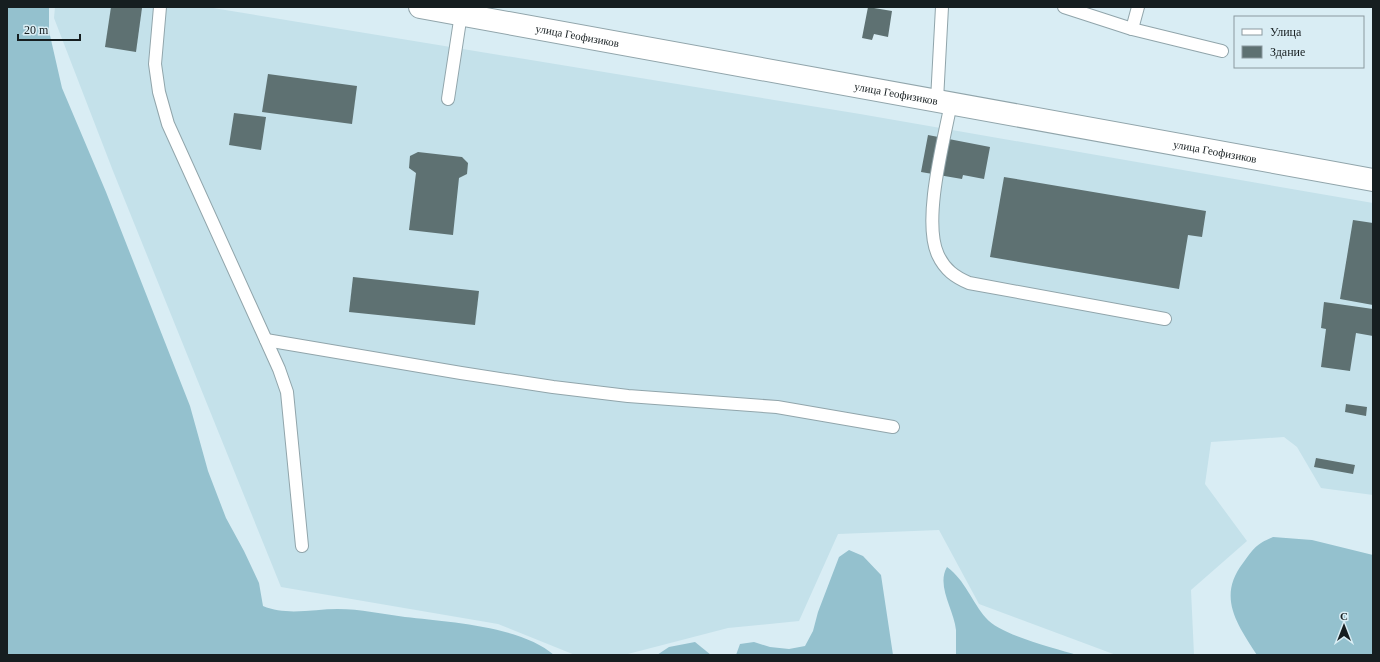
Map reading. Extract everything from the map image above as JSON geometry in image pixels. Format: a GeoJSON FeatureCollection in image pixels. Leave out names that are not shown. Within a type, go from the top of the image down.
{"type":"FeatureCollection","features":[{"type":"Feature","properties":{"kind":"street","name":"улица Геофизиков"},"geometry":{"type":"LineString","coordinates":[[420,7],[1373,180]]}},
{"type":"Feature","properties":{"kind":"lane"},"geometry":{"type":"LineString","coordinates":[[160,7],[156,64],[159,92],[168,124],[266,340],[287,392],[302,546]]}},
{"type":"Feature","properties":{"kind":"lane"},"geometry":{"type":"LineString","coordinates":[[942,7],[944,102],[933,215],[937,254],[955,277],[969,283],[1165,319]]}},
{"type":"Feature","properties":{"kind":"lane"},"geometry":{"type":"LineString","coordinates":[[1064,7],[1132,29],[1222,50]]}},
{"type":"Feature","properties":{"kind":"lane"},"geometry":{"type":"LineString","coordinates":[[1132,29],[1138,7]]}},
{"type":"Feature","properties":{"kind":"lane"},"geometry":{"type":"LineString","coordinates":[[448,98],[461,14]]}},
{"type":"Feature","properties":{"kind":"lane"},"geometry":{"type":"LineString","coordinates":[[266,340],[554,387],[628,396],[777,407],[894,427]]}},
{"type":"Feature","properties":{"kind":"shaded area"},"geometry":{"type":"Polygon","coordinates":[[[7,7],[49,7],[49,31],[62,88],[106,192],[190,406],[208,471],[226,518],[259,583],[263,606],[281,611],[338,609],[355,610],[483,627],[523,638],[540,645],[554,655],[7,655],[7,7]]]}},
{"type":"Feature","properties":{"kind":"shaded area"},"geometry":{"type":"Polygon","coordinates":[[[55,7],[207,7],[860,114],[1373,203],[1373,495],[1321,488],[1297,447],[1284,437],[1211,442],[1205,484],[1247,541],[1191,590],[1194,655],[1116,655],[979,604],[939,530],[838,534],[799,621],[728,628],[624,655],[575,655],[498,624],[281,587],[113,171],[54,18],[55,7]]]}},
{"type":"Feature","properties":{"kind":"shaded area"},"geometry":{"type":"Polygon","coordinates":[[[1273,537],[1312,540],[1373,555],[1373,655],[1257,655],[1237,621],[1231,599],[1231,587],[1235,575],[1253,550],[1259,544],[1273,537]]]}},
{"type":"Feature","properties":{"kind":"shaded area"},"geometry":{"type":"Polygon","coordinates":[[[849,550],[863,556],[881,575],[893,655],[736,655],[740,644],[754,642],[770,647],[789,649],[805,646],[813,631],[818,612],[839,557],[849,550]]]}},
{"type":"Feature","properties":{"kind":"shaded area"},"geometry":{"type":"Polygon","coordinates":[[[947,567],[959,578],[981,612],[993,624],[1003,630],[1028,640],[1077,655],[956,655],[955,622],[944,590],[943,582],[947,567]]]}},
{"type":"Feature","properties":{"kind":"shaded area"},"geometry":{"type":"Polygon","coordinates":[[[695,642],[711,655],[657,655],[669,647],[695,642]]]}},
{"type":"Feature","properties":{"kind":"building"},"geometry":{"type":"Polygon","coordinates":[[[111,7],[142,8],[136,52],[105,47],[111,7]]]}},
{"type":"Feature","properties":{"kind":"building"},"geometry":{"type":"Polygon","coordinates":[[[868,7],[892,11],[888,37],[874,34],[872,40],[862,38],[868,7]]]}},
{"type":"Feature","properties":{"kind":"building"},"geometry":{"type":"Polygon","coordinates":[[[268,74],[357,86],[352,124],[262,112],[268,74]]]}},
{"type":"Feature","properties":{"kind":"building"},"geometry":{"type":"Polygon","coordinates":[[[234,113],[266,117],[261,150],[229,145],[234,113]]]}},
{"type":"Feature","properties":{"kind":"building"},"geometry":{"type":"Polygon","coordinates":[[[928,135],[990,147],[984,179],[963,175],[962,179],[921,172],[928,135]]]}},
{"type":"Feature","properties":{"kind":"building"},"geometry":{"type":"Polygon","coordinates":[[[418,152],[462,157],[468,163],[467,174],[459,178],[453,235],[409,230],[416,173],[409,168],[410,156],[418,152]]]}},
{"type":"Feature","properties":{"kind":"building"},"geometry":{"type":"Polygon","coordinates":[[[1004,177],[1206,211],[1202,237],[1188,235],[1179,289],[990,257],[1004,177]]]}},
{"type":"Feature","properties":{"kind":"building"},"geometry":{"type":"Polygon","coordinates":[[[1353,220],[1373,223],[1373,305],[1340,299],[1353,220]]]}},
{"type":"Feature","properties":{"kind":"building"},"geometry":{"type":"Polygon","coordinates":[[[353,277],[479,291],[475,325],[349,312],[353,277]]]}},
{"type":"Feature","properties":{"kind":"building"},"geometry":{"type":"Polygon","coordinates":[[[1324,302],[1373,309],[1373,336],[1356,333],[1350,371],[1321,367],[1326,329],[1321,328],[1324,302]]]}},
{"type":"Feature","properties":{"kind":"building"},"geometry":{"type":"Polygon","coordinates":[[[1346,404],[1367,407],[1366,416],[1345,412],[1346,404]]]}},
{"type":"Feature","properties":{"kind":"building"},"geometry":{"type":"Polygon","coordinates":[[[1316,458],[1355,465],[1353,474],[1314,467],[1316,458]]]}}]}
